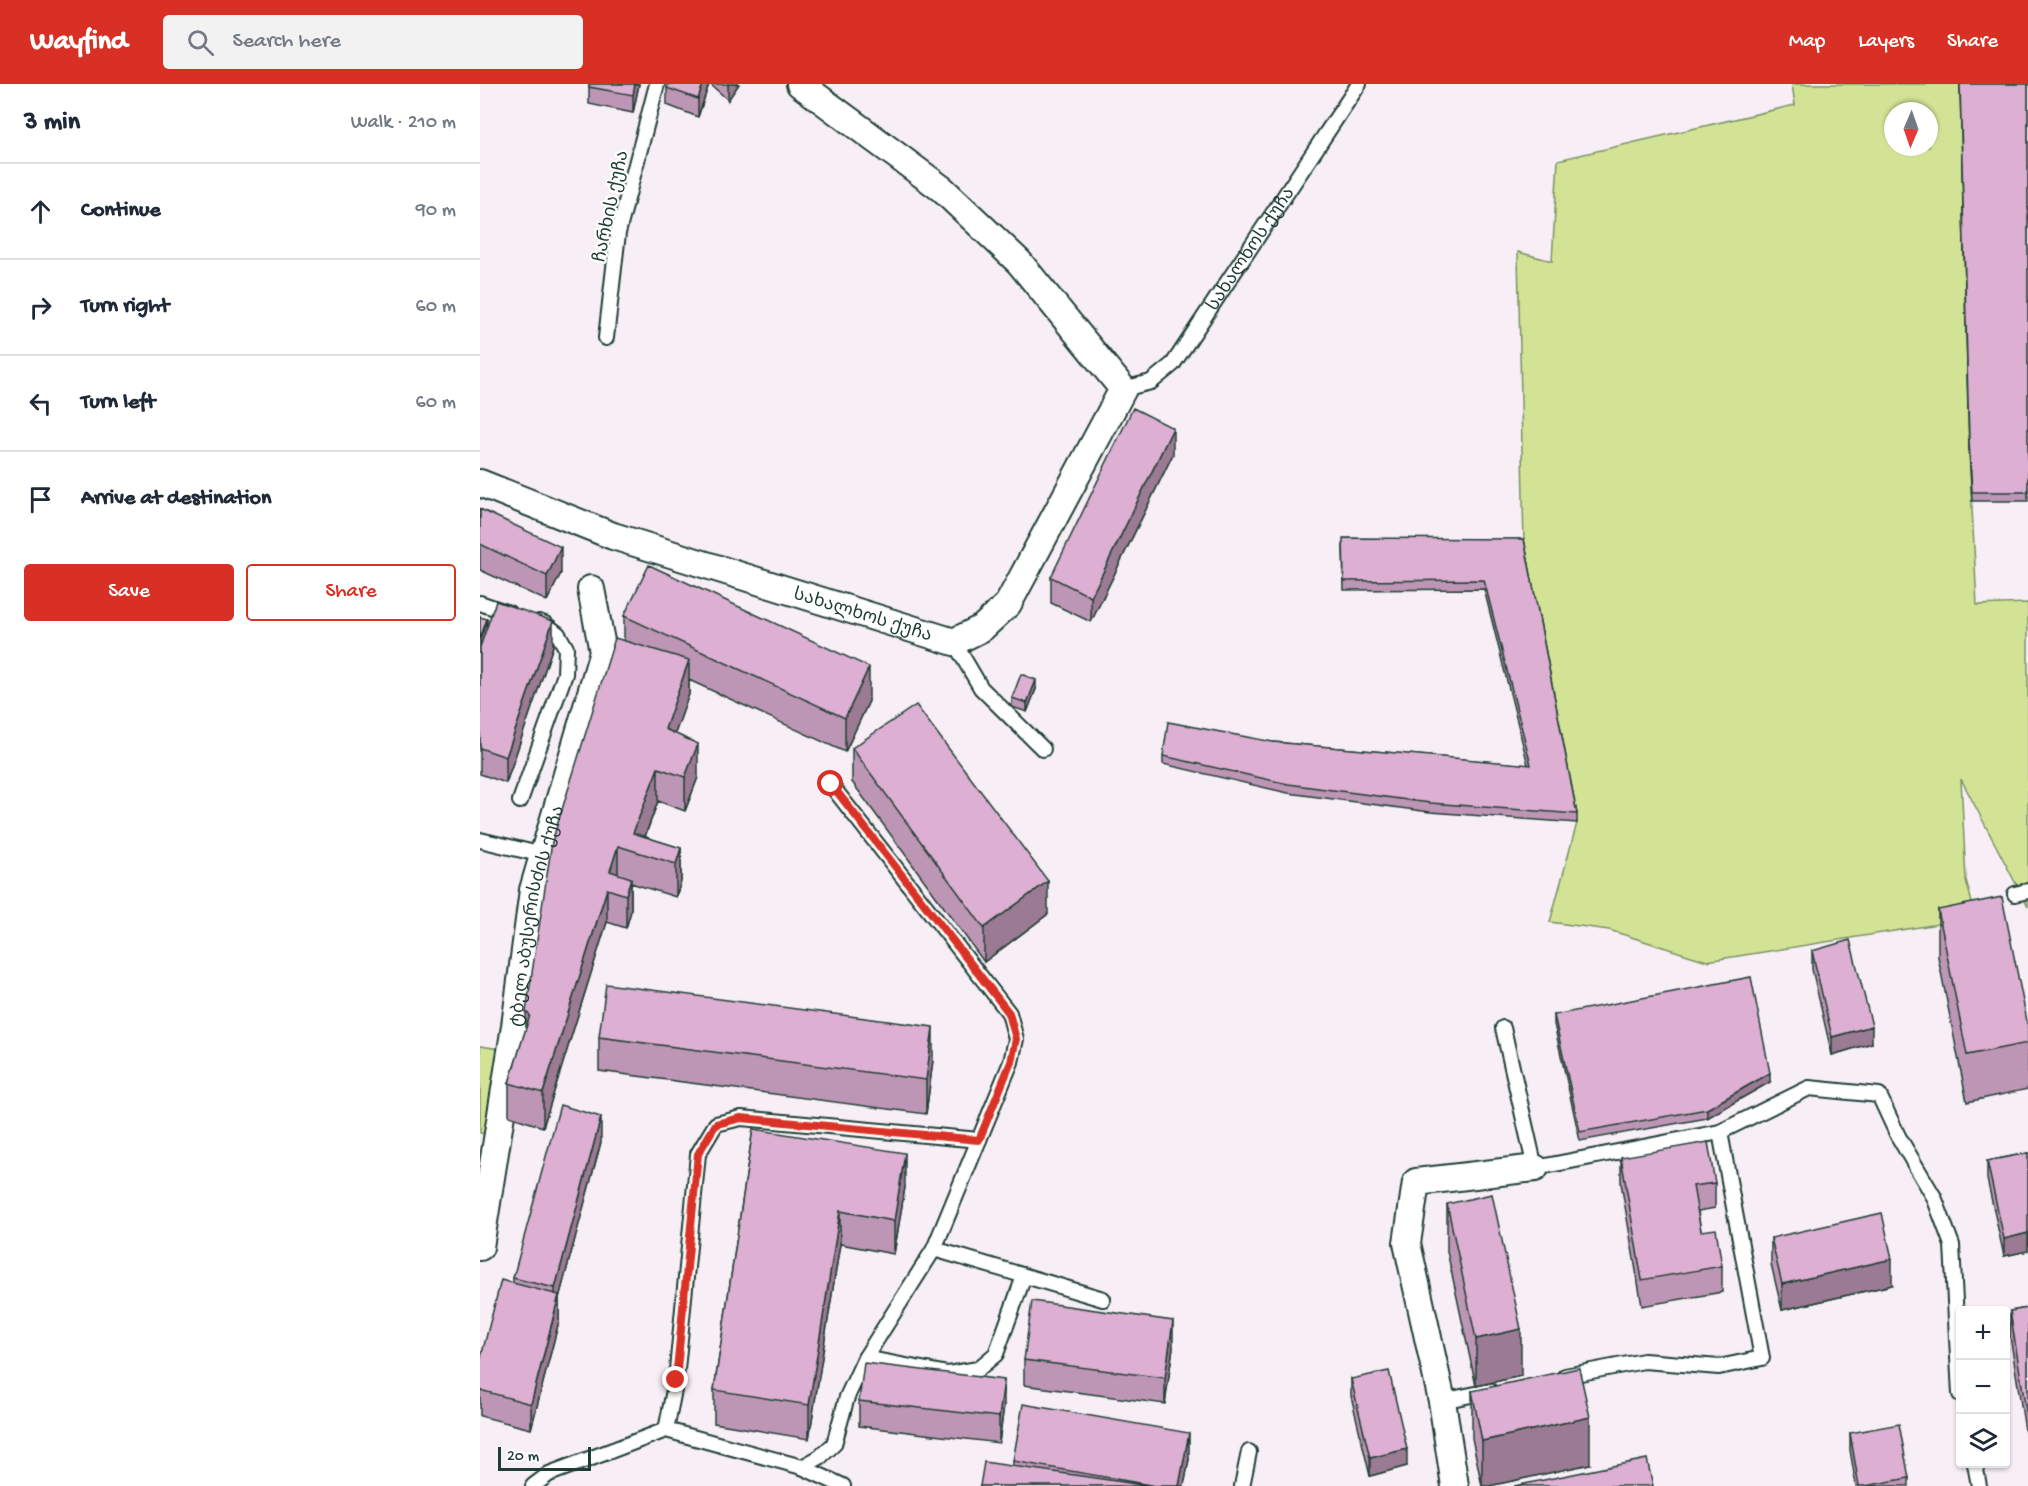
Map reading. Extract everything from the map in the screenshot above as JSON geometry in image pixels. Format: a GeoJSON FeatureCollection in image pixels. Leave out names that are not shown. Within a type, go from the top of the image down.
{"type":"FeatureCollection","features":[{"type":"Feature","properties":{"kind":"street"},"geometry":{"type":"LineString","coordinates":[[800,84],[951,197],[1019,262],[1123,389]]}},
{"type":"Feature","properties":{"kind":"street","name":"სახალხოს ქუჩა"},"geometry":{"type":"LineString","coordinates":[[480,483],[613,536],[954,642],[982,628],[1008,604],[1123,389]]}},
{"type":"Feature","properties":{"kind":"street","name":"ტბელ აბუსერისძის ქუჩა"},"geometry":{"type":"LineString","coordinates":[[480,1247],[515,1026],[533,890],[603,652],[591,589]]}},
{"type":"Feature","properties":{"kind":"street"},"geometry":{"type":"LineString","coordinates":[[1455,1486],[1442,1401],[1407,1243],[1416,1182],[1535,1168]]}},
{"type":"Feature","properties":{"kind":"lane","name":"ჩარხის ქუჩა"},"geometry":{"type":"LineString","coordinates":[[606,338],[618,233],[657,84]]}},
{"type":"Feature","properties":{"kind":"lane","name":"სახალხოს ქუჩა"},"geometry":{"type":"LineString","coordinates":[[1123,389],[1151,382],[1173,364],[1359,84]]}},
{"type":"Feature","properties":{"kind":"lane"},"geometry":{"type":"LineString","coordinates":[[480,603],[545,624],[558,634],[566,648],[565,674],[520,801]]}},
{"type":"Feature","properties":{"kind":"lane"},"geometry":{"type":"LineString","coordinates":[[954,642],[981,688],[1043,749]]}},
{"type":"Feature","properties":{"kind":"lane"},"geometry":{"type":"LineString","coordinates":[[802,1467],[820,1457],[834,1444],[847,1397],[865,1358],[934,1249],[1011,1062],[1016,1039],[1009,1013],[831,784]]}},
{"type":"Feature","properties":{"kind":"lane"},"geometry":{"type":"LineString","coordinates":[[480,840],[543,855]]}},
{"type":"Feature","properties":{"kind":"lane"},"geometry":{"type":"LineString","coordinates":[[1503,1028],[1535,1168],[1720,1132],[1809,1088],[1879,1095],[1898,1136],[1934,1197],[1952,1245],[1958,1360]]}},
{"type":"Feature","properties":{"kind":"lane"},"geometry":{"type":"LineString","coordinates":[[666,1431],[676,1380],[698,1154],[716,1124],[741,1118],[979,1140]]}},
{"type":"Feature","properties":{"kind":"lane"},"geometry":{"type":"LineString","coordinates":[[1554,1378],[1644,1360],[1719,1367],[1762,1358],[1720,1132]]}},
{"type":"Feature","properties":{"kind":"lane"},"geometry":{"type":"LineString","coordinates":[[934,1249],[1102,1299]]}},
{"type":"Feature","properties":{"kind":"lane"},"geometry":{"type":"LineString","coordinates":[[865,1358],[948,1374],[978,1369],[996,1354],[1024,1276]]}},
{"type":"Feature","properties":{"kind":"lane"},"geometry":{"type":"LineString","coordinates":[[1442,1401],[1498,1390]]}},
{"type":"Feature","properties":{"kind":"lane"},"geometry":{"type":"LineString","coordinates":[[533,1486],[549,1474],[666,1431],[802,1467],[843,1486]]}},
{"type":"Feature","properties":{"kind":"lane"},"geometry":{"type":"LineString","coordinates":[[1242,1486],[1249,1452]]}},
{"type":"Feature","properties":{"kind":"lane"},"geometry":{"type":"LineString","coordinates":[[1976,1468],[1979,1486]]}},
{"type":"Feature","properties":{"kind":"green space"},"geometry":{"type":"Polygon","coordinates":[[[1792,84],[1960,84],[1969,450],[1977,605],[2028,603],[2028,907],[1961,779],[1966,880],[1976,918],[1707,961],[1609,930],[1550,922],[1577,823],[1524,547],[1518,252],[1552,261],[1558,160],[1795,105],[1792,84]]]}},
{"type":"Feature","properties":{"kind":"green space"},"geometry":{"type":"Polygon","coordinates":[[[480,1046],[500,1049],[485,1134],[480,1133],[480,1046]]]}},
{"type":"Feature","properties":{"kind":"building"},"geometry":{"type":"Polygon","coordinates":[[[589,84],[635,84],[633,95],[589,87],[589,84]]]}},
{"type":"Feature","properties":{"kind":"building"},"geometry":{"type":"Polygon","coordinates":[[[668,84],[703,84],[698,99],[667,88],[668,84]]]}},
{"type":"Feature","properties":{"kind":"building"},"geometry":{"type":"Polygon","coordinates":[[[1960,84],[2028,84],[2028,492],[1972,492],[1960,84]]]}},
{"type":"Feature","properties":{"kind":"building"},"geometry":{"type":"Polygon","coordinates":[[[1133,408],[1173,428],[1091,597],[1051,577],[1133,408]]]}},
{"type":"Feature","properties":{"kind":"building"},"geometry":{"type":"Polygon","coordinates":[[[480,509],[561,547],[547,576],[480,544],[480,509]]]}},
{"type":"Feature","properties":{"kind":"building"},"geometry":{"type":"Polygon","coordinates":[[[1343,538],[1524,539],[1577,814],[1430,803],[1288,784],[1163,756],[1168,722],[1273,742],[1531,765],[1484,580],[1344,581],[1343,538]]]}},
{"type":"Feature","properties":{"kind":"building"},"geometry":{"type":"Polygon","coordinates":[[[649,565],[869,667],[845,718],[624,616],[649,565]]]}},
{"type":"Feature","properties":{"kind":"building"},"geometry":{"type":"Polygon","coordinates":[[[496,601],[553,621],[506,757],[480,748],[480,647],[496,601]]]}},
{"type":"Feature","properties":{"kind":"building"},"geometry":{"type":"Polygon","coordinates":[[[480,617],[487,619],[480,639],[480,617]]]}},
{"type":"Feature","properties":{"kind":"building"},"geometry":{"type":"Polygon","coordinates":[[[615,638],[689,660],[665,729],[698,744],[685,777],[658,768],[633,833],[681,848],[676,864],[618,846],[610,871],[631,878],[626,895],[607,889],[543,1093],[509,1083],[530,1015],[526,1012],[552,842],[615,638]]]}},
{"type":"Feature","properties":{"kind":"building"},"geometry":{"type":"Polygon","coordinates":[[[1021,674],[1036,680],[1027,703],[1012,698],[1021,674]]]}},
{"type":"Feature","properties":{"kind":"building"},"geometry":{"type":"Polygon","coordinates":[[[916,705],[1048,881],[984,928],[852,748],[916,705]]]}},
{"type":"Feature","properties":{"kind":"building"},"geometry":{"type":"Polygon","coordinates":[[[2002,897],[2028,1026],[2028,1043],[1967,1055],[1938,910],[2002,897]]]}},
{"type":"Feature","properties":{"kind":"building"},"geometry":{"type":"Polygon","coordinates":[[[1850,940],[1872,1026],[1832,1037],[1812,951],[1850,940]]]}},
{"type":"Feature","properties":{"kind":"building"},"geometry":{"type":"Polygon","coordinates":[[[1751,977],[1770,1073],[1707,1109],[1580,1132],[1554,1015],[1751,977]]]}},
{"type":"Feature","properties":{"kind":"building"},"geometry":{"type":"Polygon","coordinates":[[[606,984],[933,1027],[926,1080],[599,1037],[606,984]]]}},
{"type":"Feature","properties":{"kind":"building"},"geometry":{"type":"Polygon","coordinates":[[[560,1105],[601,1117],[555,1288],[513,1278],[560,1105]]]}},
{"type":"Feature","properties":{"kind":"building"},"geometry":{"type":"Polygon","coordinates":[[[753,1129],[905,1153],[894,1221],[840,1211],[809,1405],[714,1390],[753,1129]]]}},
{"type":"Feature","properties":{"kind":"building"},"geometry":{"type":"Polygon","coordinates":[[[1708,1142],[1715,1183],[1693,1186],[1701,1231],[1716,1229],[1722,1266],[1642,1280],[1621,1157],[1708,1142]]]}},
{"type":"Feature","properties":{"kind":"building"},"geometry":{"type":"Polygon","coordinates":[[[2028,1153],[2028,1233],[2004,1239],[1987,1161],[2028,1153]]]}},
{"type":"Feature","properties":{"kind":"building"},"geometry":{"type":"Polygon","coordinates":[[[1492,1194],[1521,1329],[1476,1339],[1447,1204],[1492,1194]]]}},
{"type":"Feature","properties":{"kind":"building"},"geometry":{"type":"Polygon","coordinates":[[[1882,1213],[1892,1259],[1782,1284],[1771,1238],[1882,1213]]]}},
{"type":"Feature","properties":{"kind":"building"},"geometry":{"type":"Polygon","coordinates":[[[501,1280],[559,1295],[531,1404],[480,1390],[480,1361],[501,1280]]]}},
{"type":"Feature","properties":{"kind":"building"},"geometry":{"type":"Polygon","coordinates":[[[1032,1301],[1173,1321],[1165,1378],[1024,1360],[1032,1301]]]}},
{"type":"Feature","properties":{"kind":"building"},"geometry":{"type":"Polygon","coordinates":[[[2028,1308],[2028,1423],[2010,1311],[2028,1308]]]}},
{"type":"Feature","properties":{"kind":"building"},"geometry":{"type":"Polygon","coordinates":[[[864,1363],[1004,1380],[999,1417],[859,1401],[864,1363]]]}},
{"type":"Feature","properties":{"kind":"building"},"geometry":{"type":"Polygon","coordinates":[[[1579,1368],[1590,1417],[1482,1441],[1472,1391],[1579,1368]]]}},
{"type":"Feature","properties":{"kind":"building"},"geometry":{"type":"Polygon","coordinates":[[[1389,1371],[1407,1449],[1370,1458],[1351,1379],[1389,1371]]]}},
{"type":"Feature","properties":{"kind":"building"},"geometry":{"type":"Polygon","coordinates":[[[1023,1404],[1189,1433],[1179,1486],[1156,1486],[1013,1461],[1023,1404]]]}},
{"type":"Feature","properties":{"kind":"building"},"geometry":{"type":"Polygon","coordinates":[[[1899,1424],[1909,1478],[1859,1486],[1850,1433],[1899,1424]]]}},
{"type":"Feature","properties":{"kind":"building"},"geometry":{"type":"Polygon","coordinates":[[[1647,1459],[1653,1486],[1514,1486],[1647,1459]]]}},
{"type":"Feature","properties":{"kind":"building"},"geometry":{"type":"Polygon","coordinates":[[[984,1462],[1150,1486],[980,1486],[984,1462]]]}},
{"type":"Feature","properties":{"kind":"route"},"geometry":{"type":"LineString","coordinates":[[676,1380],[698,1154],[716,1124],[741,1118],[979,1140],[1011,1062],[1016,1039],[1009,1013],[831,784]]}}]}
